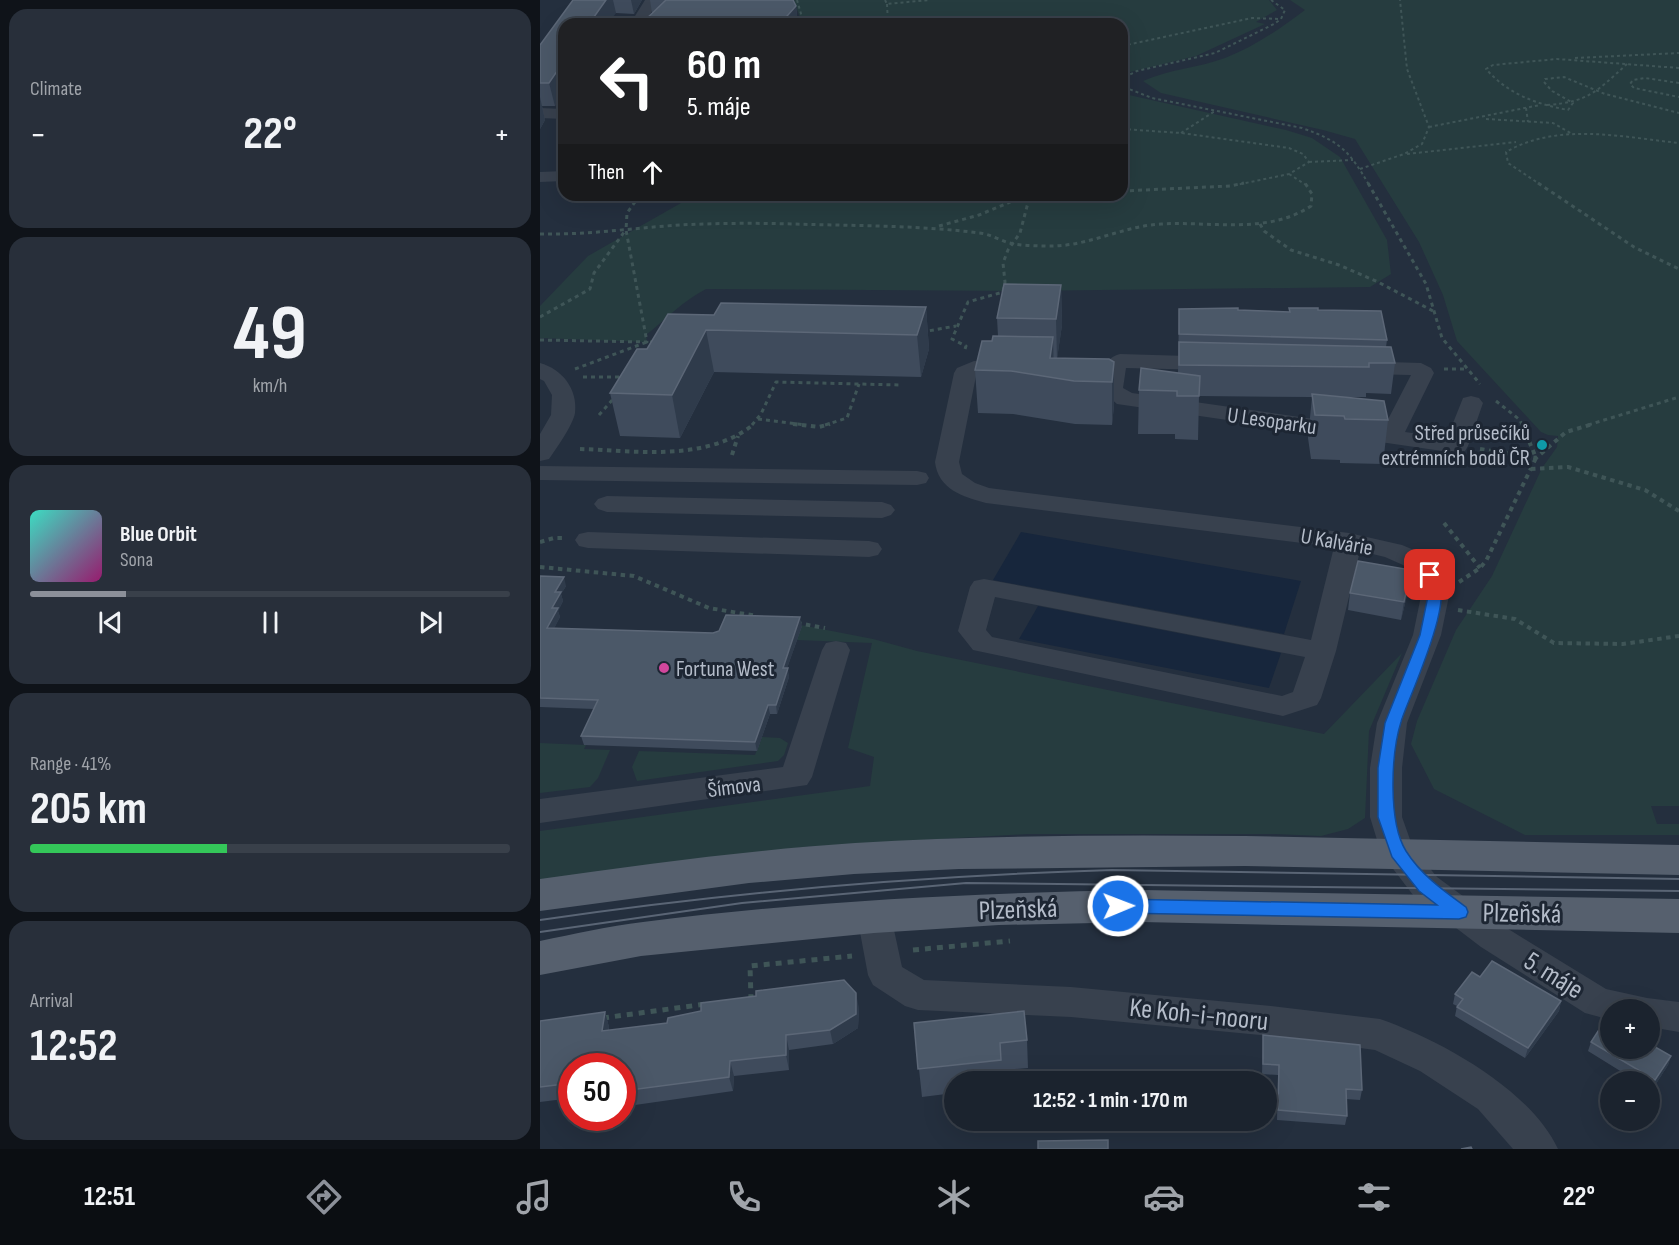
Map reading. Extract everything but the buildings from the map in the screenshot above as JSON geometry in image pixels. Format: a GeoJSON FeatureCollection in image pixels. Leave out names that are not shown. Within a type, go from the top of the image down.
{"type":"FeatureCollection","features":[{"type":"Feature","properties":{"kind":"main road"},"geometry":{"type":"LineString","coordinates":[[540,895],[649,878],[819,861],[988,852],[1168,850],[1679,860]]}},
{"type":"Feature","properties":{"kind":"main road","name":"Plzeňská"},"geometry":{"type":"LineString","coordinates":[[540,958],[642,939],[878,934],[999,909],[1141,906],[1679,916]]}},
{"type":"Feature","properties":{"kind":"street"},"geometry":{"type":"LineString","coordinates":[[641,18],[652,0]]}},
{"type":"Feature","properties":{"kind":"street"},"geometry":{"type":"LineString","coordinates":[[540,113],[558,114]]}},
{"type":"Feature","properties":{"kind":"street"},"geometry":{"type":"LineString","coordinates":[[540,177],[558,176]]}},
{"type":"Feature","properties":{"kind":"street"},"geometry":{"type":"LineString","coordinates":[[1090,370],[1113,370],[1120,361],[1419,370],[1423,374],[1391,437]]}},
{"type":"Feature","properties":{"kind":"street","name":"U Kalvárie"},"geometry":{"type":"LineString","coordinates":[[1033,369],[978,368],[971,369],[965,374],[950,443],[947,470],[956,483],[986,495],[1348,541],[1393,551],[1412,559],[1430,575],[1436,591],[1427,635],[1392,723],[1386,768],[1386,817],[1398,853]]}},
{"type":"Feature","properties":{"kind":"street","name":"U Lesoparku"},"geometry":{"type":"LineString","coordinates":[[1113,370],[1112,390],[1125,399],[1456,446]]}},
{"type":"Feature","properties":{"kind":"street"},"geometry":{"type":"LineString","coordinates":[[540,454],[563,415],[563,395],[547,374]]}},
{"type":"Feature","properties":{"kind":"street"},"geometry":{"type":"LineString","coordinates":[[1456,446],[1471,404]]}},
{"type":"Feature","properties":{"kind":"street"},"geometry":{"type":"LineString","coordinates":[[540,472],[917,478]]}},
{"type":"Feature","properties":{"kind":"street"},"geometry":{"type":"LineString","coordinates":[[781,546],[807,476]]}},
{"type":"Feature","properties":{"kind":"street"},"geometry":{"type":"LineString","coordinates":[[607,504],[882,510]]}},
{"type":"Feature","properties":{"kind":"street"},"geometry":{"type":"LineString","coordinates":[[588,540],[869,549]]}},
{"type":"Feature","properties":{"kind":"street"},"geometry":{"type":"LineString","coordinates":[[1322,651],[984,587],[972,631],[983,644],[1283,706],[1306,698],[1322,651],[1348,541]]}},
{"type":"Feature","properties":{"kind":"street","name":"Šímova"},"geometry":{"type":"LineString","coordinates":[[540,811],[796,777],[833,640]]}},
{"type":"Feature","properties":{"kind":"street","name":"5. máje"},"geometry":{"type":"LineString","coordinates":[[1398,853],[1425,886],[1459,912],[1493,937],[1600,1002]]}},
{"type":"Feature","properties":{"kind":"street","name":"Ke Koh-i-nooru"},"geometry":{"type":"LineString","coordinates":[[878,934],[886,975],[918,995],[1071,1002],[1271,1021],[1380,1035],[1433,1060],[1492,1097],[1538,1149]]}},
{"type":"Feature","properties":{"kind":"street"},"geometry":{"type":"LineString","coordinates":[[1660,1014],[1679,1017]]}},
{"type":"Feature","properties":{"kind":"path"},"geometry":{"type":"LineString","coordinates":[[797,0],[802,18]]}},
{"type":"Feature","properties":{"kind":"path"},"geometry":{"type":"LineString","coordinates":[[885,0],[888,18]]}},
{"type":"Feature","properties":{"kind":"path"},"geometry":{"type":"LineString","coordinates":[[887,4],[929,0]]}},
{"type":"Feature","properties":{"kind":"path"},"geometry":{"type":"LineString","coordinates":[[1128,76],[1137,71],[1215,53],[1281,19],[1285,10],[1271,0]]}},
{"type":"Feature","properties":{"kind":"path"},"geometry":{"type":"LineString","coordinates":[[1360,169],[1404,154],[1422,144],[1429,127],[1407,69],[1400,0]]}},
{"type":"Feature","properties":{"kind":"path"},"geometry":{"type":"LineString","coordinates":[[1128,45],[1252,18],[1281,19]]}},
{"type":"Feature","properties":{"kind":"path"},"geometry":{"type":"LineString","coordinates":[[1573,103],[1568,110],[1539,105],[1495,81],[1486,69],[1493,65],[1557,59],[1679,53]]}},
{"type":"Feature","properties":{"kind":"path"},"geometry":{"type":"LineString","coordinates":[[1557,59],[1679,68]]}},
{"type":"Feature","properties":{"kind":"path"},"geometry":{"type":"LineString","coordinates":[[1429,127],[1539,105],[1573,103],[1597,91],[1627,64]]}},
{"type":"Feature","properties":{"kind":"path"},"geometry":{"type":"LineString","coordinates":[[1573,103],[1552,91],[1544,82],[1545,79],[1564,77],[1597,91],[1641,105],[1679,113]]}},
{"type":"Feature","properties":{"kind":"path"},"geometry":{"type":"LineString","coordinates":[[1679,83],[1645,78],[1633,80],[1630,84],[1634,88],[1679,97]]}},
{"type":"Feature","properties":{"kind":"path"},"geometry":{"type":"LineString","coordinates":[[1128,88],[1152,98],[1302,128],[1341,145],[1360,169],[1405,249]]}},
{"type":"Feature","properties":{"kind":"path"},"geometry":{"type":"LineString","coordinates":[[1526,108],[1528,122]]}},
{"type":"Feature","properties":{"kind":"path"},"geometry":{"type":"LineString","coordinates":[[1181,133],[1215,111]]}},
{"type":"Feature","properties":{"kind":"path"},"geometry":{"type":"LineString","coordinates":[[1480,118],[1553,123],[1572,135]]}},
{"type":"Feature","properties":{"kind":"path"},"geometry":{"type":"LineString","coordinates":[[1128,129],[1181,133],[1289,148],[1303,154],[1309,162]]}},
{"type":"Feature","properties":{"kind":"path"},"geometry":{"type":"LineString","coordinates":[[1404,154],[1518,142],[1548,135],[1679,143]]}},
{"type":"Feature","properties":{"kind":"path"},"geometry":{"type":"LineString","coordinates":[[1518,142],[1506,152],[1508,163],[1634,248],[1679,269]]}},
{"type":"Feature","properties":{"kind":"path"},"geometry":{"type":"LineString","coordinates":[[1128,191],[1230,186],[1289,174],[1309,162],[1353,160]]}},
{"type":"Feature","properties":{"kind":"path"},"geometry":{"type":"LineString","coordinates":[[540,234],[564,236],[681,225],[764,223],[933,228],[983,233],[1013,244],[1053,246],[1082,244],[1139,227],[1160,224],[1260,224],[1299,214],[1311,206],[1314,196],[1309,186],[1289,174]]}},
{"type":"Feature","properties":{"kind":"path"},"geometry":{"type":"LineString","coordinates":[[636,201],[627,213],[626,230],[647,342]]}},
{"type":"Feature","properties":{"kind":"path"},"geometry":{"type":"LineString","coordinates":[[933,228],[963,220],[1012,201]]}},
{"type":"Feature","properties":{"kind":"path"},"geometry":{"type":"LineString","coordinates":[[964,353],[966,346],[952,339],[956,326],[968,302],[1003,292],[1005,282],[1003,264],[1020,233],[1027,201]]}},
{"type":"Feature","properties":{"kind":"path"},"geometry":{"type":"LineString","coordinates":[[1260,224],[1264,231],[1291,250],[1339,265],[1434,311]]}},
{"type":"Feature","properties":{"kind":"path"},"geometry":{"type":"LineString","coordinates":[[540,317],[590,289],[594,273],[626,230]]}},
{"type":"Feature","properties":{"kind":"path"},"geometry":{"type":"LineString","coordinates":[[922,332],[956,326]]}},
{"type":"Feature","properties":{"kind":"path"},"geometry":{"type":"LineString","coordinates":[[540,340],[647,342],[664,340]]}},
{"type":"Feature","properties":{"kind":"path"},"geometry":{"type":"LineString","coordinates":[[547,374],[647,342]]}},
{"type":"Feature","properties":{"kind":"path"},"geometry":{"type":"LineString","coordinates":[[649,348],[653,342]]}},
{"type":"Feature","properties":{"kind":"path"},"geometry":{"type":"LineString","coordinates":[[583,377],[629,377],[625,383]]}},
{"type":"Feature","properties":{"kind":"path"},"geometry":{"type":"LineString","coordinates":[[580,449],[692,451],[738,436],[758,419],[776,382],[900,385]]}},
{"type":"Feature","properties":{"kind":"path"},"geometry":{"type":"LineString","coordinates":[[758,419],[819,427],[831,424],[848,418],[859,384]]}},
{"type":"Feature","properties":{"kind":"path"},"geometry":{"type":"LineString","coordinates":[[598,415],[616,395]]}},
{"type":"Feature","properties":{"kind":"path"},"geometry":{"type":"LineString","coordinates":[[1456,446],[1536,458],[1566,432],[1679,397]]}},
{"type":"Feature","properties":{"kind":"path"},"geometry":{"type":"LineString","coordinates":[[733,452],[738,436]]}},
{"type":"Feature","properties":{"kind":"path"},"geometry":{"type":"LineString","coordinates":[[1531,469],[1568,467],[1645,490],[1679,511]]}},
{"type":"Feature","properties":{"kind":"path"},"geometry":{"type":"LineString","coordinates":[[1444,523],[1480,568]]}},
{"type":"Feature","properties":{"kind":"path"},"geometry":{"type":"LineString","coordinates":[[540,567],[634,576],[709,608],[764,617]]}},
{"type":"Feature","properties":{"kind":"path"},"geometry":{"type":"LineString","coordinates":[[1457,610],[1515,619],[1554,643],[1623,644],[1679,636]]}},
{"type":"Feature","properties":{"kind":"path"},"geometry":{"type":"LineString","coordinates":[[786,621],[833,640]]}},
{"type":"Feature","properties":{"kind":"path"},"geometry":{"type":"LineString","coordinates":[[739,1000],[751,999],[750,966],[878,934]]}},
{"type":"Feature","properties":{"kind":"path"},"geometry":{"type":"LineString","coordinates":[[591,1020],[717,1003]]}},
{"type":"Feature","properties":{"kind":"green space"},"geometry":{"type":"Polygon","coordinates":[[[794,0],[1269,0],[1277,10],[1256,22],[1265,24],[1196,56],[1128,73],[1128,18],[800,18],[794,0]]]}},
{"type":"Feature","properties":{"kind":"green space"},"geometry":{"type":"Polygon","coordinates":[[[1290,0],[1679,0],[1679,806],[1651,806],[1657,824],[1679,824],[1679,835],[1525,835],[1434,789],[1411,744],[1417,721],[1456,630],[1492,576],[1542,468],[1557,447],[1558,436],[1541,432],[1457,341],[1443,295],[1419,242],[1355,139],[1161,93],[1143,81],[1225,58],[1257,43],[1305,10],[1290,0]]]}},
{"type":"Feature","properties":{"kind":"green space"},"geometry":{"type":"Polygon","coordinates":[[[1128,94],[1286,130],[1312,138],[1340,157],[1387,240],[1391,274],[1370,287],[1016,291],[706,289],[682,305],[646,335],[647,342],[540,338],[540,306],[588,256],[684,201],[1128,201],[1128,94]]]}},
{"type":"Feature","properties":{"kind":"green space"},"geometry":{"type":"Polygon","coordinates":[[[801,625],[1324,734],[1402,653],[1369,731],[1365,818],[1348,829],[1321,836],[1028,834],[804,847],[540,880],[540,831],[870,786],[874,757],[848,748],[872,643],[797,640],[801,625]]]}},
{"type":"Feature","properties":{"kind":"green space"},"geometry":{"type":"Polygon","coordinates":[[[762,737],[780,738],[788,743],[784,755],[778,761],[637,781],[632,767],[639,751],[755,755],[762,737]]]}},
{"type":"Feature","properties":{"kind":"green space"},"geometry":{"type":"Polygon","coordinates":[[[540,743],[586,745],[584,749],[610,750],[598,778],[590,787],[540,793],[540,743]]]}},
{"type":"Feature","properties":{"kind":"water"},"geometry":{"type":"Polygon","coordinates":[[[1021,532],[1301,581],[1284,634],[993,580],[1021,532]]]}},
{"type":"Feature","properties":{"kind":"water"},"geometry":{"type":"Polygon","coordinates":[[[1038,606],[1281,653],[1269,688],[1019,639],[1038,606]]]}},
{"type":"Feature","properties":{"kind":"tram line"},"geometry":{"type":"LineString","coordinates":[[540,920],[754,893],[968,876],[1112,870],[1679,879]]}},
{"type":"Feature","properties":{"kind":"tram line"},"geometry":{"type":"LineString","coordinates":[[540,932],[742,903],[966,883],[1679,891]]}},
{"type":"Feature","properties":{"kind":"place","name":"Střed průsečíků extrémních bodů ČR"},"geometry":{"type":"Point","coordinates":[1542,445]}},
{"type":"Feature","properties":{"kind":"place","name":"Fortuna West"},"geometry":{"type":"Point","coordinates":[664,668]}},
{"type":"Feature","properties":{"kind":"route"},"geometry":{"type":"LineString","coordinates":[[1118,906],[1459,912],[1425,886],[1414,874],[1398,853],[1386,817],[1386,768],[1392,723],[1427,635],[1436,591],[1430,575]]}}]}
